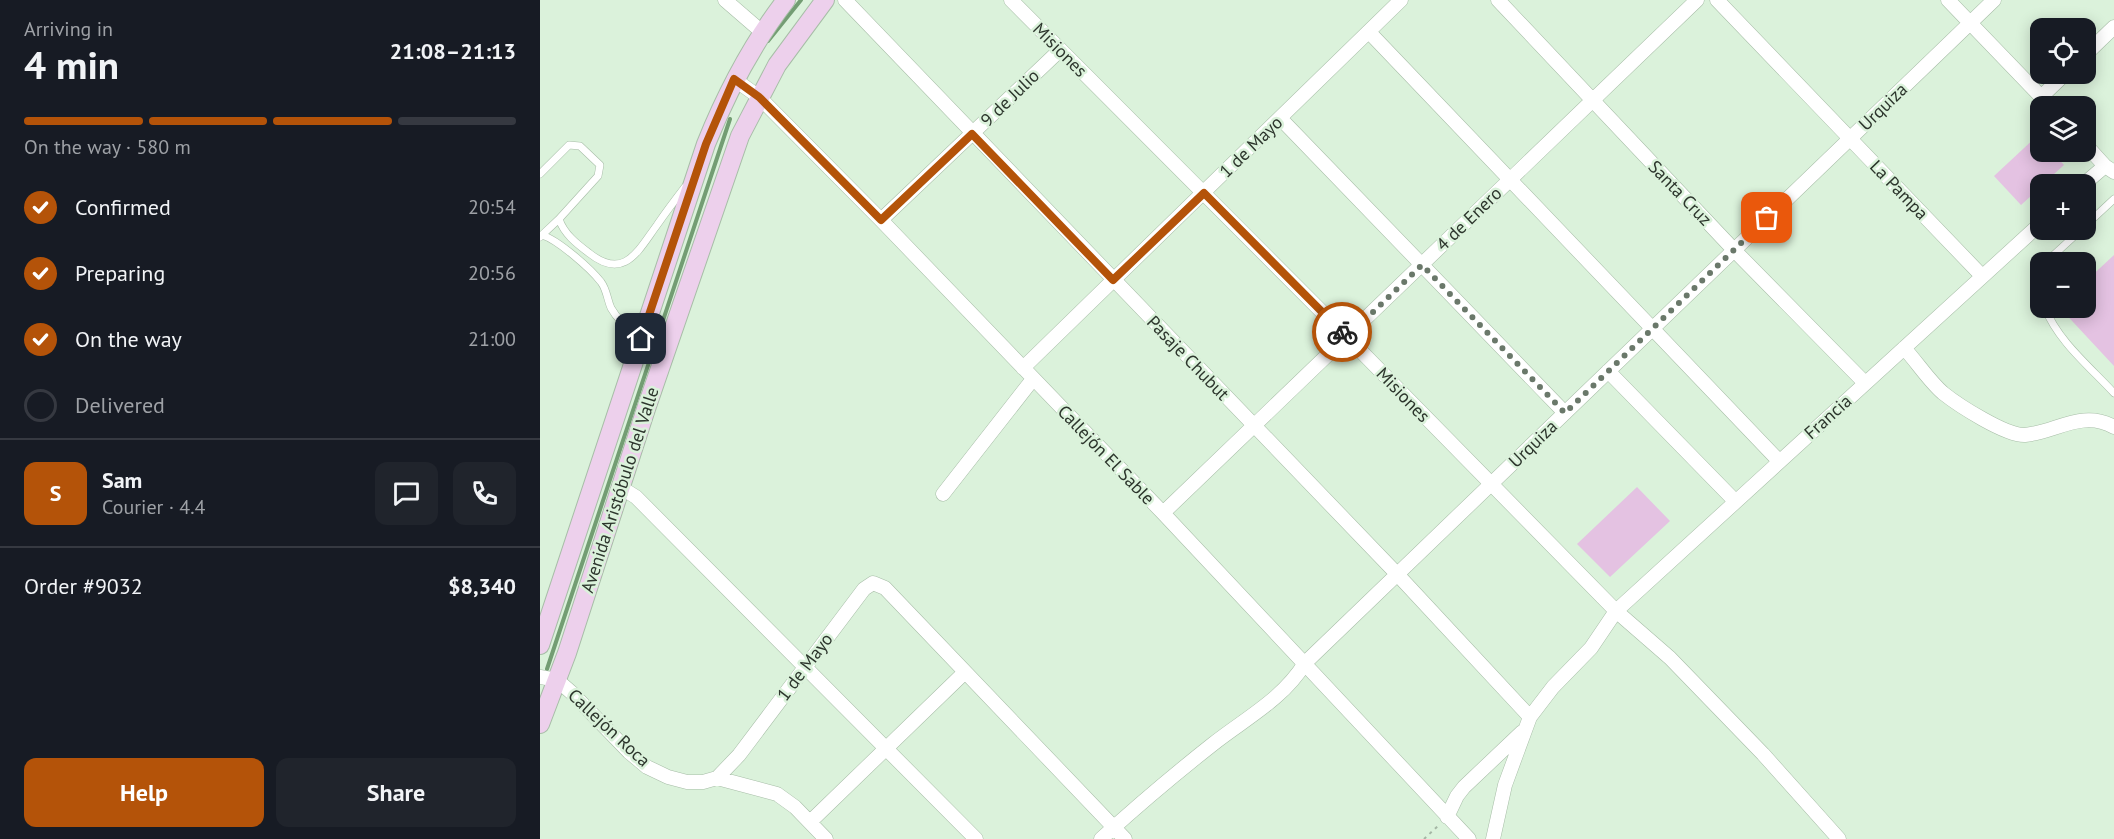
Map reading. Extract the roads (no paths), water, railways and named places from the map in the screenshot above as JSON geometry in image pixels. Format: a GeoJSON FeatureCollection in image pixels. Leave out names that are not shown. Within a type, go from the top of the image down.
{"type":"FeatureCollection","features":[{"type":"Feature","properties":{"kind":"main road","name":"Avenida Aristóbulo del Valle"},"geometry":{"type":"LineString","coordinates":[[540,645],[721,105],[762,33],[786,0]]}},
{"type":"Feature","properties":{"kind":"main road","name":"Avenida Aristóbulo del Valle"},"geometry":{"type":"LineString","coordinates":[[540,724],[549,679],[620,487],[727,170],[759,97],[777,65],[825,0]]}},
{"type":"Feature","properties":{"kind":"street"},"geometry":{"type":"LineString","coordinates":[[725,0],[762,33]]}},
{"type":"Feature","properties":{"kind":"street","name":"Pasaje Chubut"},"geometry":{"type":"LineString","coordinates":[[845,0],[1397,574],[1528,722]]}},
{"type":"Feature","properties":{"kind":"street","name":"Misiones"},"geometry":{"type":"LineString","coordinates":[[1011,0],[1616,611],[1678,666],[1763,754],[1839,839]]}},
{"type":"Feature","properties":{"kind":"street","name":"1 de Mayo"},"geometry":{"type":"LineString","coordinates":[[1023,368],[1401,0]]}},
{"type":"Feature","properties":{"kind":"street","name":"Santa Cruz"},"geometry":{"type":"LineString","coordinates":[[1498,0],[1734,250],[1865,383]]}},
{"type":"Feature","properties":{"kind":"street","name":"4 de Enero"},"geometry":{"type":"LineString","coordinates":[[1163,513],[1697,0]]}},
{"type":"Feature","properties":{"kind":"street","name":"La Pampa"},"geometry":{"type":"LineString","coordinates":[[1717,0],[1982,276]]}},
{"type":"Feature","properties":{"kind":"street"},"geometry":{"type":"LineString","coordinates":[[1948,0],[2040,96]]}},
{"type":"Feature","properties":{"kind":"street","name":"Urquiza"},"geometry":{"type":"LineString","coordinates":[[1101,839],[1213,744],[1271,702],[1294,680],[1305,663],[1994,0]]}},
{"type":"Feature","properties":{"kind":"street"},"geometry":{"type":"LineString","coordinates":[[2096,44],[2114,27]]}},
{"type":"Feature","properties":{"kind":"street"},"geometry":{"type":"LineString","coordinates":[[1369,32],[1779,461]]}},
{"type":"Feature","properties":{"kind":"street","name":"9 de Julio"},"geometry":{"type":"LineString","coordinates":[[881,220],[1060,50]]}},
{"type":"Feature","properties":{"kind":"street","name":"Callejón El Sable"},"geometry":{"type":"LineString","coordinates":[[734,79],[759,97],[881,220],[1163,513],[1469,839]]}},
{"type":"Feature","properties":{"kind":"street"},"geometry":{"type":"LineString","coordinates":[[1281,118],[1565,413]]}},
{"type":"Feature","properties":{"kind":"street"},"geometry":{"type":"LineString","coordinates":[[2096,155],[2109,169],[2096,177]]}},
{"type":"Feature","properties":{"kind":"street","name":"Francia"},"geometry":{"type":"LineString","coordinates":[[1528,722],[1552,687],[1591,648],[1616,611],[2030,233]]}},
{"type":"Feature","properties":{"kind":"street"},"geometry":{"type":"LineString","coordinates":[[1904,348],[1942,393],[2004,430],[2025,435],[2078,420],[2094,420],[2114,427]]}},
{"type":"Feature","properties":{"kind":"street"},"geometry":{"type":"LineString","coordinates":[[1608,371],[1735,501]]}},
{"type":"Feature","properties":{"kind":"street"},"geometry":{"type":"LineString","coordinates":[[943,494],[1033,379]]}},
{"type":"Feature","properties":{"kind":"street"},"geometry":{"type":"LineString","coordinates":[[620,487],[636,497],[976,839]]}},
{"type":"Feature","properties":{"kind":"street","name":"1 de Mayo"},"geometry":{"type":"LineString","coordinates":[[717,778],[739,755],[864,589],[873,583],[885,588],[964,673]]}},
{"type":"Feature","properties":{"kind":"street"},"geometry":{"type":"LineString","coordinates":[[810,822],[964,673],[1125,839]]}},
{"type":"Feature","properties":{"kind":"street","name":"Callejón Roca"},"geometry":{"type":"LineString","coordinates":[[549,679],[572,693],[629,752],[647,767],[668,777],[687,782],[703,782],[717,778]]}},
{"type":"Feature","properties":{"kind":"street"},"geometry":{"type":"LineString","coordinates":[[1448,817],[1456,796],[1528,722]]}},
{"type":"Feature","properties":{"kind":"street"},"geometry":{"type":"LineString","coordinates":[[1493,839],[1505,785],[1528,722]]}},
{"type":"Feature","properties":{"kind":"street"},"geometry":{"type":"LineString","coordinates":[[717,778],[746,788],[777,794],[795,807],[826,839]]}},
{"type":"Feature","properties":{"kind":"lane"},"geometry":{"type":"LineString","coordinates":[[540,174],[568,145],[580,146],[600,165],[598,176],[541,236]]}},
{"type":"Feature","properties":{"kind":"lane"},"geometry":{"type":"LineString","coordinates":[[559,219],[562,229],[598,261],[611,265],[625,263],[637,254],[697,171]]}},
{"type":"Feature","properties":{"kind":"lane"},"geometry":{"type":"LineString","coordinates":[[2096,216],[2114,199]]}},
{"type":"Feature","properties":{"kind":"lane"},"geometry":{"type":"LineString","coordinates":[[541,236],[554,238],[601,282],[607,293],[610,307],[621,321],[641,339]]}},
{"type":"Feature","properties":{"kind":"lane"},"geometry":{"type":"LineString","coordinates":[[2057,252],[2070,240]]}},
{"type":"Feature","properties":{"kind":"lane"},"geometry":{"type":"LineString","coordinates":[[2049,318],[2063,339],[2114,393]]}},
{"type":"Feature","properties":{"kind":"waterway"},"geometry":{"type":"LineString","coordinates":[[768,41],[801,0]]}},
{"type":"Feature","properties":{"kind":"waterway"},"geometry":{"type":"LineString","coordinates":[[547,669],[730,119]]}}]}
